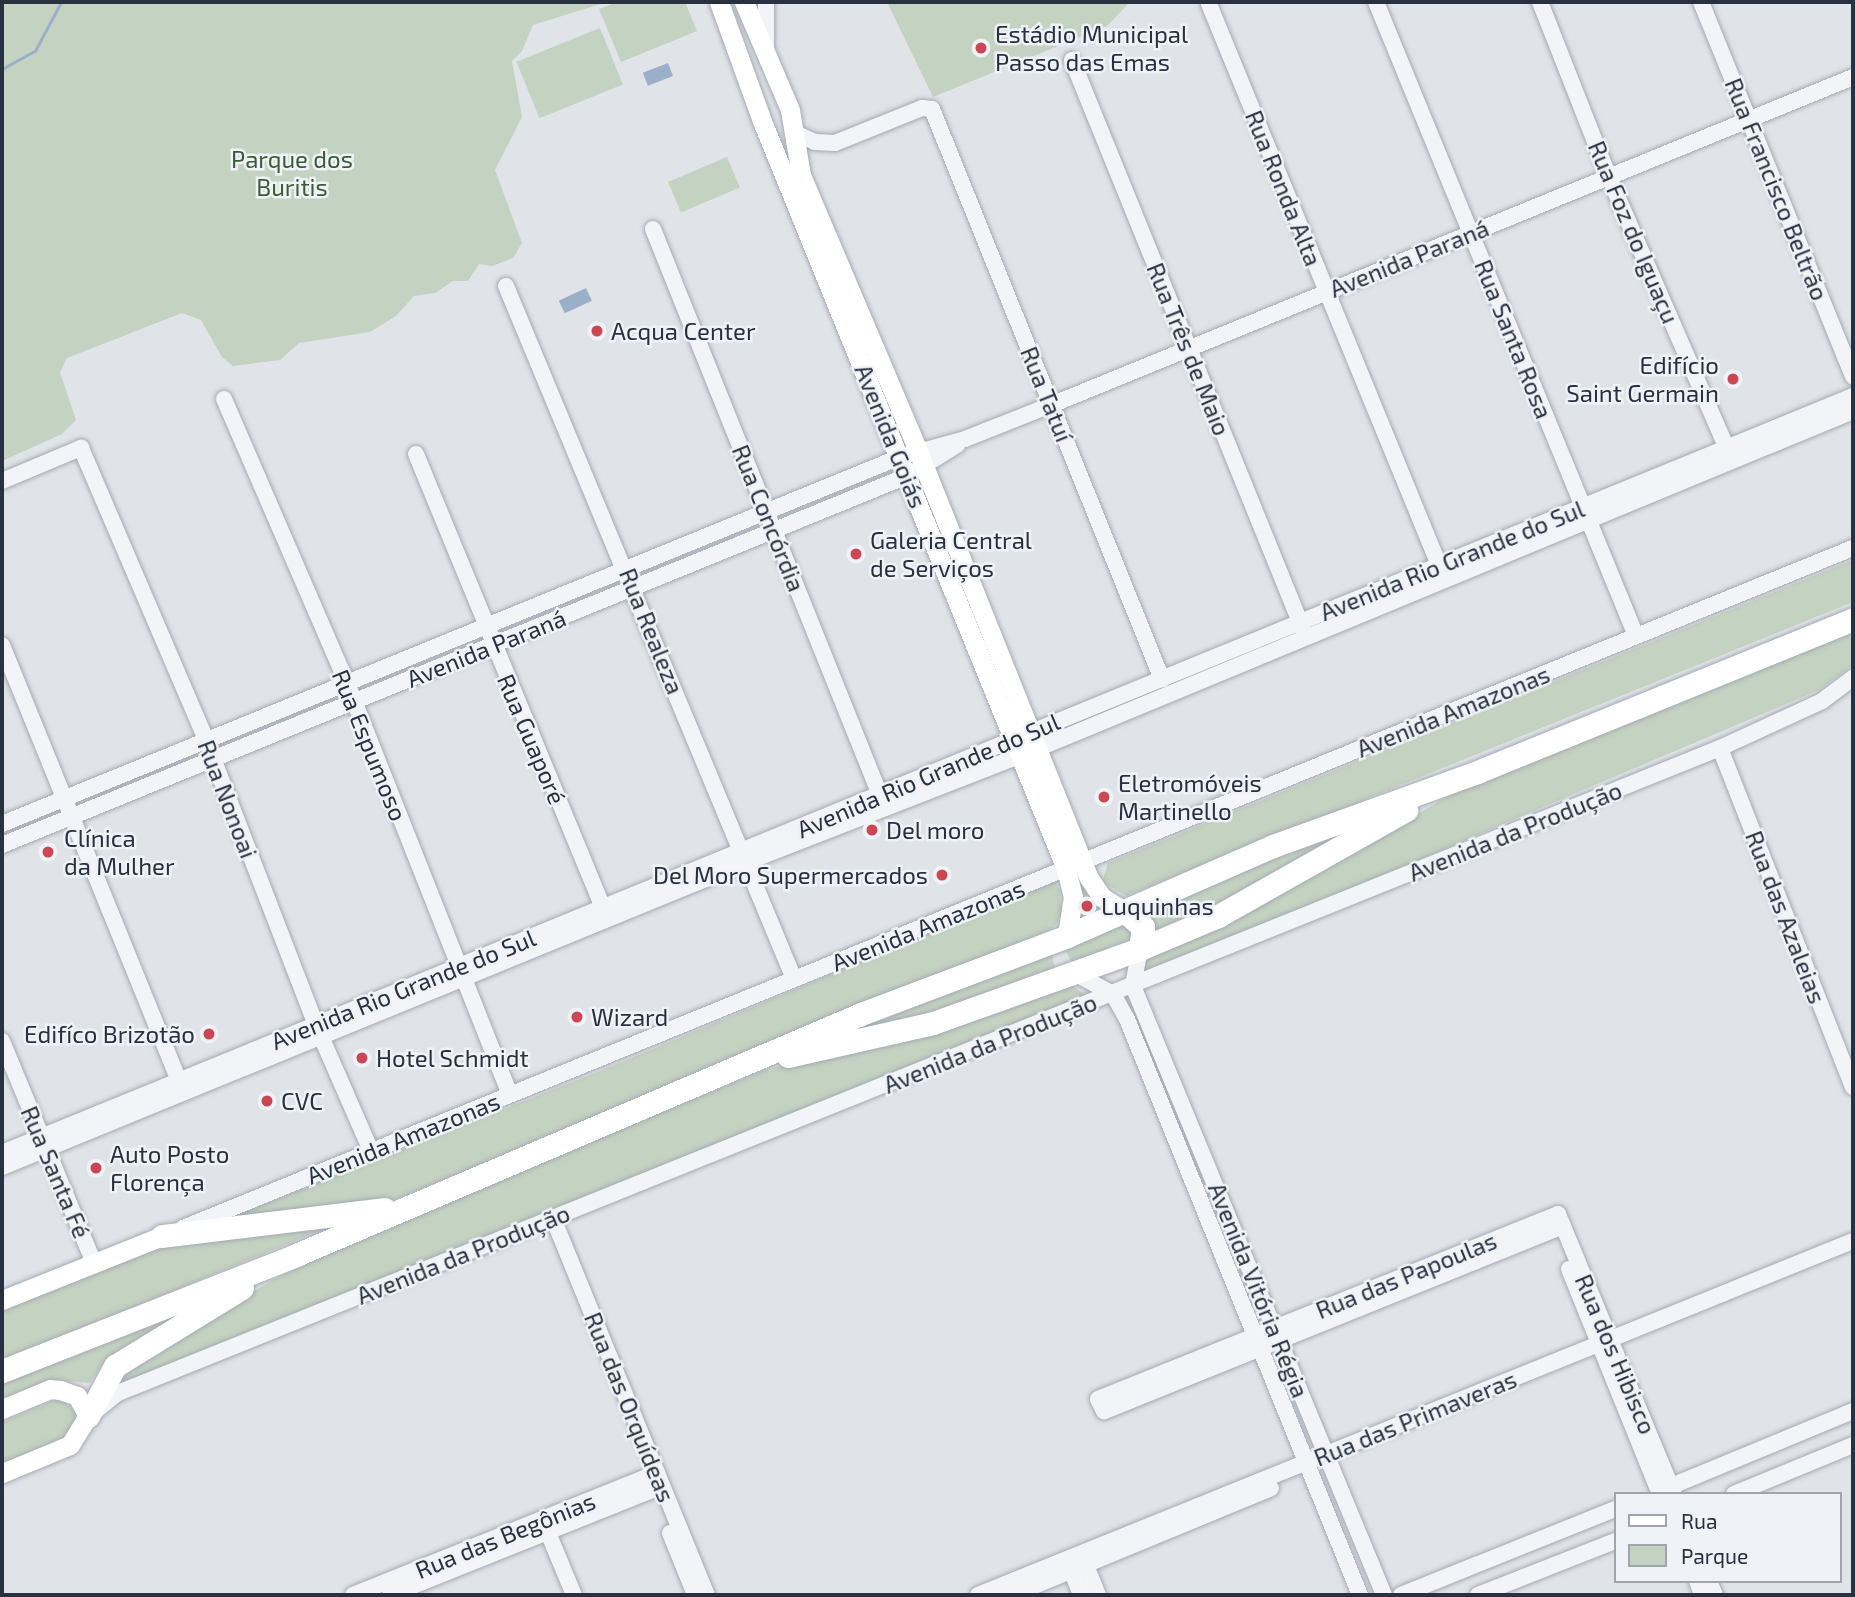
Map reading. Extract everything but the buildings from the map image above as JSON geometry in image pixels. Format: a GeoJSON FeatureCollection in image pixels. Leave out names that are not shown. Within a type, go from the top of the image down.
{"type":"FeatureCollection","features":[{"type":"Feature","properties":{"kind":"highway"},"geometry":{"type":"LineString","coordinates":[[2,1371],[296,1255],[734,1069],[1067,936],[1273,846],[1477,772],[1853,619]]}},
{"type":"Feature","properties":{"kind":"highway"},"geometry":{"type":"LineString","coordinates":[[734,1069],[933,1023],[1140,949],[1278,885],[1378,824],[1477,772]]}},
{"type":"Feature","properties":{"kind":"highway"},"geometry":{"type":"LineString","coordinates":[[1124,911],[1143,927],[1140,949]]}},
{"type":"Feature","properties":{"kind":"highway"},"geometry":{"type":"LineString","coordinates":[[1067,936],[1062,955],[1076,974]]}},
{"type":"Feature","properties":{"kind":"highway"},"geometry":{"type":"LineString","coordinates":[[162,1236],[408,1206]]}},
{"type":"Feature","properties":{"kind":"highway"},"geometry":{"type":"LineString","coordinates":[[88,1416],[109,1392],[123,1359],[296,1255]]}},
{"type":"Feature","properties":{"kind":"main road","name":"Avenida Goiás"},"geometry":{"type":"LineString","coordinates":[[719,2],[743,61],[767,135],[912,463]]}},
{"type":"Feature","properties":{"kind":"main road","name":"Avenida Goiás"},"geometry":{"type":"LineString","coordinates":[[744,2],[767,50],[794,133],[801,175],[912,463],[1027,742],[1074,866]]}},
{"type":"Feature","properties":{"kind":"main road"},"geometry":{"type":"LineString","coordinates":[[743,61],[767,50]]}},
{"type":"Feature","properties":{"kind":"main road"},"geometry":{"type":"LineString","coordinates":[[767,135],[785,137],[794,133]]}},
{"type":"Feature","properties":{"kind":"main road"},"geometry":{"type":"LineString","coordinates":[[1074,866],[1102,897],[1124,911]]}},
{"type":"Feature","properties":{"kind":"main road"},"geometry":{"type":"LineString","coordinates":[[1067,936],[1074,866]]}},
{"type":"Feature","properties":{"kind":"main road","name":"Avenida Amazonas"},"geometry":{"type":"LineString","coordinates":[[2,1300],[162,1236]]}},
{"type":"Feature","properties":{"kind":"main road"},"geometry":{"type":"LineString","coordinates":[[2,1409],[50,1389],[70,1392],[83,1402],[88,1416],[70,1444],[2,1473]]}},
{"type":"Feature","properties":{"kind":"street"},"geometry":{"type":"LineString","coordinates":[[766,2],[767,50]]}},
{"type":"Feature","properties":{"kind":"street","name":"Rua Santa Rosa"},"geometry":{"type":"LineString","coordinates":[[1376,2],[1636,636]]}},
{"type":"Feature","properties":{"kind":"street","name":"Rua Foz do Iguaçu"},"geometry":{"type":"LineString","coordinates":[[1540,2],[1608,175],[1729,454]]}},
{"type":"Feature","properties":{"kind":"street","name":"Rua Francisco Beltrão"},"geometry":{"type":"LineString","coordinates":[[1701,2],[1853,376]]}},
{"type":"Feature","properties":{"kind":"street","name":"Rua Ronda Alta"},"geometry":{"type":"LineString","coordinates":[[1209,4],[1439,565]]}},
{"type":"Feature","properties":{"kind":"street","name":"Rua Três de Maio"},"geometry":{"type":"LineString","coordinates":[[1072,60],[1303,630]]}},
{"type":"Feature","properties":{"kind":"street","name":"Avenida Paraná"},"geometry":{"type":"LineString","coordinates":[[2,845],[774,530],[965,439],[1853,76]]}},
{"type":"Feature","properties":{"kind":"street","name":"Rua Tatuí"},"geometry":{"type":"LineString","coordinates":[[794,133],[815,142],[835,143],[922,108],[932,109],[1162,679]]}},
{"type":"Feature","properties":{"kind":"street","name":"Rua Concórdia"},"geometry":{"type":"LineString","coordinates":[[653,229],[883,801]]}},
{"type":"Feature","properties":{"kind":"street","name":"Rua Realeza"},"geometry":{"type":"LineString","coordinates":[[506,286],[746,856],[794,979]]}},
{"type":"Feature","properties":{"kind":"street","name":"Avenida Rio Grande do Sul"},"geometry":{"type":"LineString","coordinates":[[2,1153],[43,1143],[1303,630],[1729,454],[1853,396]]}},
{"type":"Feature","properties":{"kind":"street","name":"Rua Espumoso"},"geometry":{"type":"LineString","coordinates":[[224,399],[347,683],[459,973],[510,1094]]}},
{"type":"Feature","properties":{"kind":"street","name":"Avenida Rio Grande do Sul"},"geometry":{"type":"LineString","coordinates":[[1729,454],[1853,411]]}},
{"type":"Feature","properties":{"kind":"street","name":"Rua Nonoai"},"geometry":{"type":"LineString","coordinates":[[2,481],[80,448],[206,740],[318,1030],[371,1151]]}},
{"type":"Feature","properties":{"kind":"street","name":"Rua Guaporé"},"geometry":{"type":"LineString","coordinates":[[416,454],[492,645],[603,907]]}},
{"type":"Feature","properties":{"kind":"street","name":"Avenida Paraná"},"geometry":{"type":"LineString","coordinates":[[2,824],[766,512],[912,463]]}},
{"type":"Feature","properties":{"kind":"street","name":"Avenida Rio Grande do Sul"},"geometry":{"type":"LineString","coordinates":[[1027,742],[1162,679],[1303,630],[1439,565],[1585,513]]}},
{"type":"Feature","properties":{"kind":"street","name":"Avenida Amazonas"},"geometry":{"type":"LineString","coordinates":[[162,1236],[1853,548]]}},
{"type":"Feature","properties":{"kind":"street"},"geometry":{"type":"LineString","coordinates":[[2,645],[179,1081]]}},
{"type":"Feature","properties":{"kind":"street","name":"Avenida da Produção"},"geometry":{"type":"LineString","coordinates":[[70,1392],[109,1392],[1133,986],[1720,748],[1822,701],[1853,678]]}},
{"type":"Feature","properties":{"kind":"street","name":"Rua das Azaleias"},"geometry":{"type":"LineString","coordinates":[[1720,748],[1853,1087]]}},
{"type":"Feature","properties":{"kind":"street","name":"Avenida Rio Grande do Sul"},"geometry":{"type":"LineString","coordinates":[[459,973],[603,907],[746,856]]}},
{"type":"Feature","properties":{"kind":"street"},"geometry":{"type":"LineString","coordinates":[[1133,986],[1140,949]]}},
{"type":"Feature","properties":{"kind":"street"},"geometry":{"type":"LineString","coordinates":[[1076,974],[1113,993]]}},
{"type":"Feature","properties":{"kind":"street","name":"Avenida Vitória Régia"},"geometry":{"type":"LineString","coordinates":[[1133,986],[1384,1595]]}},
{"type":"Feature","properties":{"kind":"street","name":"Avenida Vitória Régia"},"geometry":{"type":"LineString","coordinates":[[1113,993],[1128,1019],[1360,1595]]}},
{"type":"Feature","properties":{"kind":"street","name":"Avenida Rio Grande do Sul"},"geometry":{"type":"LineString","coordinates":[[2,1167],[43,1143],[179,1081],[318,1030]]}},
{"type":"Feature","properties":{"kind":"street","name":"Rua Santa Fé"},"geometry":{"type":"LineString","coordinates":[[2,1041],[94,1263]]}},
{"type":"Feature","properties":{"kind":"street","name":"Rua das Orquídeas"},"geometry":{"type":"LineString","coordinates":[[548,1220],[655,1481],[707,1595]]}},
{"type":"Feature","properties":{"kind":"street","name":"Rua das Papoulas"},"geometry":{"type":"LineString","coordinates":[[1101,1405],[1556,1222]]}},
{"type":"Feature","properties":{"kind":"street","name":"Rua dos Hibisco"},"geometry":{"type":"LineString","coordinates":[[1556,1222],[1663,1492]]}},
{"type":"Feature","properties":{"kind":"street","name":"Rua das Primaveras"},"geometry":{"type":"LineString","coordinates":[[1606,1347],[1853,1241]]}},
{"type":"Feature","properties":{"kind":"street","name":"Rua das Primaveras"},"geometry":{"type":"LineString","coordinates":[[1012,1595],[1076,1563],[1310,1466],[1606,1347],[1853,1252]]}},
{"type":"Feature","properties":{"kind":"street"},"geometry":{"type":"LineString","coordinates":[[1663,1492],[1853,1412]]}},
{"type":"Feature","properties":{"kind":"street"},"geometry":{"type":"LineString","coordinates":[[1739,1492],[1853,1445]]}},
{"type":"Feature","properties":{"kind":"street","name":"Rua das Orquídeas"},"geometry":{"type":"LineString","coordinates":[[655,1481],[695,1595]]}},
{"type":"Feature","properties":{"kind":"street","name":"Rua das Begônias"},"geometry":{"type":"LineString","coordinates":[[390,1595],[655,1481]]}},
{"type":"Feature","properties":{"kind":"street"},"geometry":{"type":"LineString","coordinates":[[1401,1595],[1614,1509]]}},
{"type":"Feature","properties":{"kind":"street"},"geometry":{"type":"LineString","coordinates":[[541,1528],[563,1595]]}},
{"type":"Feature","properties":{"kind":"street"},"geometry":{"type":"LineString","coordinates":[[541,1528],[574,1595]]}},
{"type":"Feature","properties":{"kind":"street"},"geometry":{"type":"LineString","coordinates":[[1478,1595],[1614,1541]]}},
{"type":"Feature","properties":{"kind":"street"},"geometry":{"type":"LineString","coordinates":[[1076,1563],[1081,1595]]}},
{"type":"Feature","properties":{"kind":"street"},"geometry":{"type":"LineString","coordinates":[[1076,1563],[1098,1595]]}},
{"type":"Feature","properties":{"kind":"street","name":"Rua das Primaveras"},"geometry":{"type":"LineString","coordinates":[[978,1595],[1076,1563]]}},
{"type":"Feature","properties":{"kind":"street"},"geometry":{"type":"LineString","coordinates":[[425,1579],[439,1595]]}},
{"type":"Feature","properties":{"kind":"street","name":"Rua das Begônias"},"geometry":{"type":"LineString","coordinates":[[353,1595],[425,1579]]}},
{"type":"Feature","properties":{"kind":"green space","name":"Parque dos Buritis"},"geometry":{"type":"Polygon","coordinates":[[[2,2],[607,2],[533,25],[522,51],[512,61],[522,117],[495,170],[522,243],[513,258],[492,266],[479,264],[468,281],[453,281],[435,293],[414,296],[396,316],[370,332],[299,343],[280,360],[233,366],[222,357],[201,320],[182,313],[67,358],[60,372],[76,420],[62,434],[2,461],[2,2]]]}},
{"type":"Feature","properties":{"kind":"green space"},"geometry":{"type":"Polygon","coordinates":[[[618,2],[685,2],[697,31],[621,62],[599,9],[618,2]]]}},
{"type":"Feature","properties":{"kind":"green space","name":"Estádio Municipal Passo das Emas"},"geometry":{"type":"Polygon","coordinates":[[[887,2],[1130,2],[1107,26],[933,97],[887,2]]]}},
{"type":"Feature","properties":{"kind":"green space"},"geometry":{"type":"Polygon","coordinates":[[[600,28],[623,85],[539,118],[517,62],[600,28]]]}},
{"type":"Feature","properties":{"kind":"green space"},"geometry":{"type":"Polygon","coordinates":[[[727,157],[740,187],[681,212],[668,182],[727,157]]]}},
{"type":"Feature","properties":{"kind":"green space"},"geometry":{"type":"Polygon","coordinates":[[[1853,560],[1853,602],[1126,896],[1102,882],[1108,863],[1853,560]]]}},
{"type":"Feature","properties":{"kind":"green space"},"geometry":{"type":"Polygon","coordinates":[[[1853,626],[1853,665],[1819,690],[1144,976],[1141,971],[1145,952],[1314,877],[1453,793],[1853,626]]]}},
{"type":"Feature","properties":{"kind":"green space"},"geometry":{"type":"Polygon","coordinates":[[[1395,804],[1340,845],[1148,940],[1136,914],[1395,804]]]}},
{"type":"Feature","properties":{"kind":"green space"},"geometry":{"type":"Polygon","coordinates":[[[1078,871],[1089,896],[1105,908],[1077,920],[1071,874],[1078,871]]]}},
{"type":"Feature","properties":{"kind":"green space"},"geometry":{"type":"Polygon","coordinates":[[[1055,881],[1060,892],[1061,913],[1057,924],[1048,931],[2,1361],[2,1308],[600,1071],[1055,881]]]}},
{"type":"Feature","properties":{"kind":"green space"},"geometry":{"type":"Polygon","coordinates":[[[1123,916],[1137,936],[1075,963],[1071,961],[1065,949],[1123,916]]]}},
{"type":"Feature","properties":{"kind":"green space"},"geometry":{"type":"Polygon","coordinates":[[[1051,950],[1055,969],[992,999],[816,1039],[1051,950]]]}},
{"type":"Feature","properties":{"kind":"green space"},"geometry":{"type":"Polygon","coordinates":[[[1068,983],[1086,995],[126,1382],[117,1381],[130,1363],[273,1280],[365,1235],[762,1071],[1068,983]]]}},
{"type":"Feature","properties":{"kind":"green space"},"geometry":{"type":"Polygon","coordinates":[[[270,1264],[107,1359],[89,1383],[57,1380],[8,1398],[2,1396],[2,1384],[270,1264]]]}},
{"type":"Feature","properties":{"kind":"green space"},"geometry":{"type":"Polygon","coordinates":[[[59,1398],[77,1412],[66,1437],[2,1464],[2,1422],[59,1398]]]}},
{"type":"Feature","properties":{"kind":"water"},"geometry":{"type":"Polygon","coordinates":[[[668,63],[673,76],[648,86],[643,73],[668,63]]]}},
{"type":"Feature","properties":{"kind":"water"},"geometry":{"type":"Polygon","coordinates":[[[586,288],[592,301],[565,313],[559,301],[586,288]]]}},
{"type":"Feature","properties":{"kind":"waterway"},"geometry":{"type":"LineString","coordinates":[[2,69],[35,51],[61,2]]}},
{"type":"Feature","properties":{"kind":"place","name":"Estádio Municipal Passo das Emas"},"geometry":{"type":"Point","coordinates":[981,48]}},
{"type":"Feature","properties":{"kind":"place","name":"Acqua Center"},"geometry":{"type":"Point","coordinates":[597,331]}},
{"type":"Feature","properties":{"kind":"place","name":"Edifício Saint Germain"},"geometry":{"type":"Point","coordinates":[1733,379]}},
{"type":"Feature","properties":{"kind":"place","name":"Galeria Central de Serviços"},"geometry":{"type":"Point","coordinates":[856,554]}},
{"type":"Feature","properties":{"kind":"place","name":"Eletromóveis Martinello"},"geometry":{"type":"Point","coordinates":[1104,797]}},
{"type":"Feature","properties":{"kind":"place","name":"Del moro"},"geometry":{"type":"Point","coordinates":[872,830]}},
{"type":"Feature","properties":{"kind":"place","name":"Clínica da Mulher"},"geometry":{"type":"Point","coordinates":[48,852]}},
{"type":"Feature","properties":{"kind":"place","name":"Del Moro Supermercados"},"geometry":{"type":"Point","coordinates":[942,875]}},
{"type":"Feature","properties":{"kind":"place","name":"Luquinhas"},"geometry":{"type":"Point","coordinates":[1087,906]}},
{"type":"Feature","properties":{"kind":"place","name":"Wizard"},"geometry":{"type":"Point","coordinates":[577,1017]}},
{"type":"Feature","properties":{"kind":"place","name":"Edifíco Brizotão"},"geometry":{"type":"Point","coordinates":[209,1034]}},
{"type":"Feature","properties":{"kind":"place","name":"Hotel Schmidt"},"geometry":{"type":"Point","coordinates":[362,1058]}},
{"type":"Feature","properties":{"kind":"place","name":"CVC"},"geometry":{"type":"Point","coordinates":[267,1101]}},
{"type":"Feature","properties":{"kind":"place","name":"Auto Posto Florença"},"geometry":{"type":"Point","coordinates":[96,1168]}}]}
